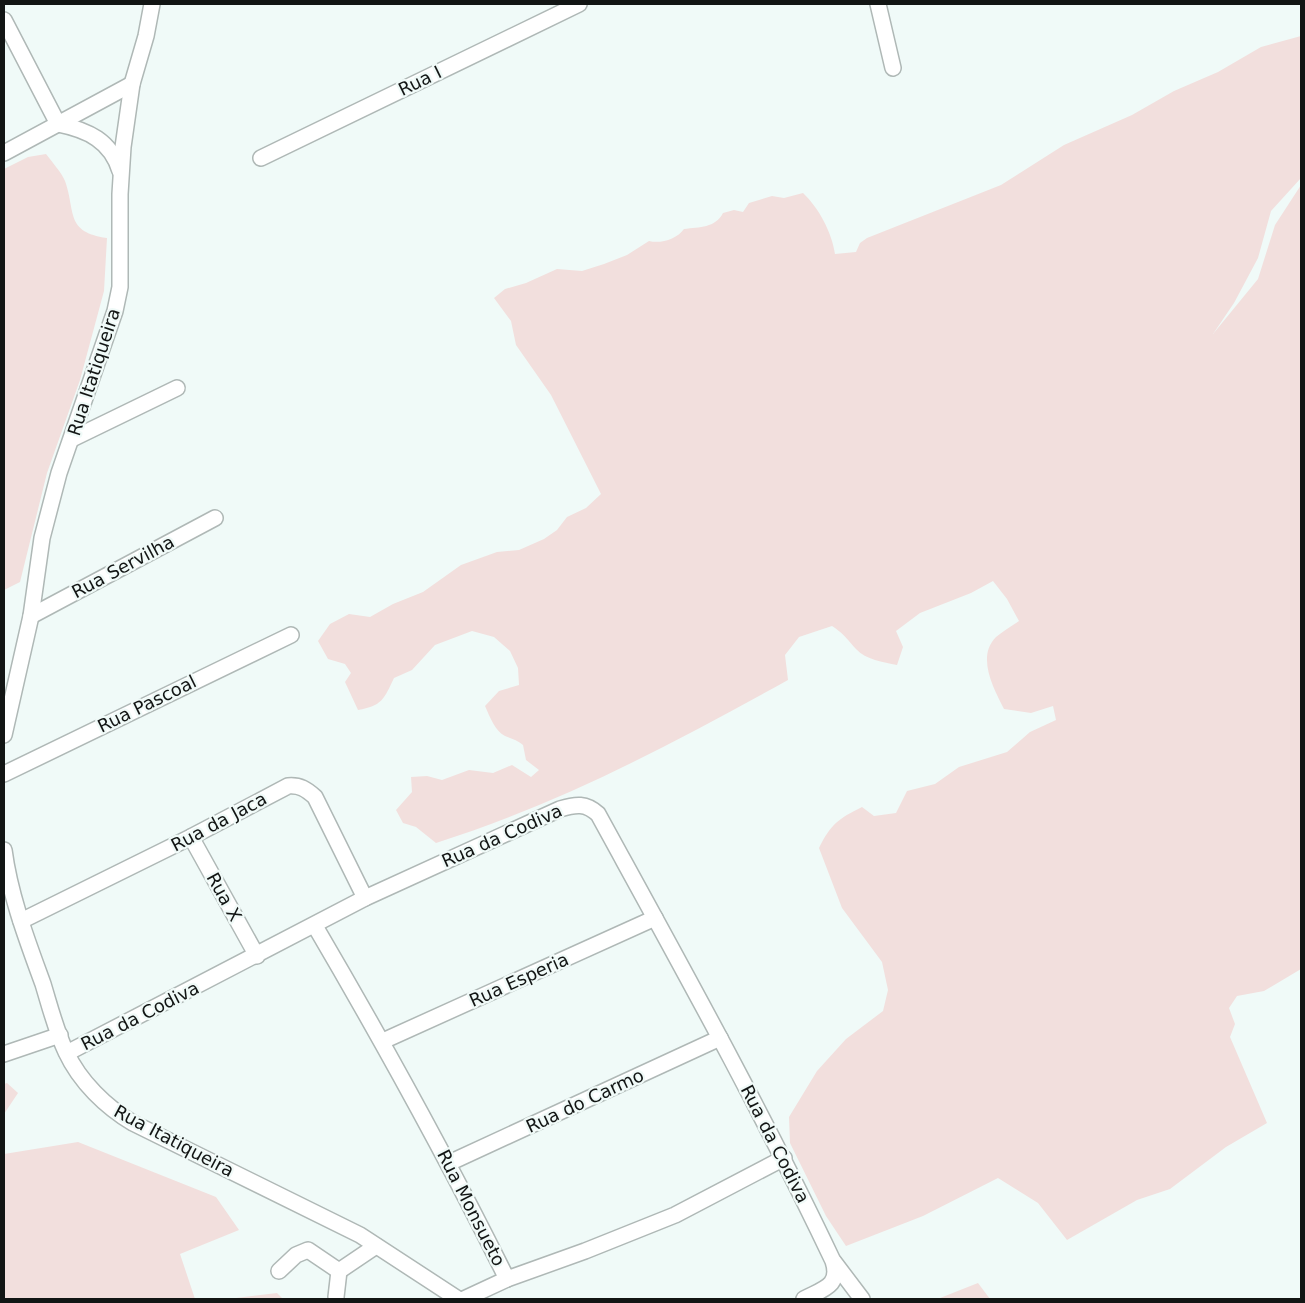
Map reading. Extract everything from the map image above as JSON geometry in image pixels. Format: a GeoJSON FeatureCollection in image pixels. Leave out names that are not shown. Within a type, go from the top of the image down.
{"type":"FeatureCollection","features":[{"type":"Feature","properties":{"kind":"street","name":"Rua Itatiqueira"},"geometry":{"type":"LineString","coordinates":[[4,735],[31,616],[35,573],[42,538],[59,473],[115,311],[120,270],[120,194],[123,147],[132,84],[146,36],[152,4]]}},
{"type":"Feature","properties":{"kind":"street","name":"Rua I"},"geometry":{"type":"LineString","coordinates":[[261,158],[580,4]]}},
{"type":"Feature","properties":{"kind":"street"},"geometry":{"type":"LineString","coordinates":[[878,4],[894,68]]}},
{"type":"Feature","properties":{"kind":"street"},"geometry":{"type":"LineString","coordinates":[[4,20],[58,124]]}},
{"type":"Feature","properties":{"kind":"street"},"geometry":{"type":"LineString","coordinates":[[4,153],[132,84]]}},
{"type":"Feature","properties":{"kind":"street"},"geometry":{"type":"LineString","coordinates":[[58,124],[77,128],[106,144],[116,156],[121,174],[120,194]]}},
{"type":"Feature","properties":{"kind":"street"},"geometry":{"type":"LineString","coordinates":[[72,439],[177,388]]}},
{"type":"Feature","properties":{"kind":"street","name":"Rua Servilha"},"geometry":{"type":"LineString","coordinates":[[31,616],[215,518]]}},
{"type":"Feature","properties":{"kind":"street","name":"Rua Pascoal"},"geometry":{"type":"LineString","coordinates":[[4,774],[291,635]]}},
{"type":"Feature","properties":{"kind":"street","name":"Rua da Jaca"},"geometry":{"type":"LineString","coordinates":[[21,920],[191,837],[288,786],[306,789],[315,797],[365,898]]}},
{"type":"Feature","properties":{"kind":"street","name":"Rua da Codiva"},"geometry":{"type":"LineString","coordinates":[[67,1053],[315,926],[365,898],[560,809],[580,805],[592,809],[598,814],[784,1158],[833,1261],[862,1299]]}},
{"type":"Feature","properties":{"kind":"street","name":"Rua X"},"geometry":{"type":"LineString","coordinates":[[191,837],[257,956]]}},
{"type":"Feature","properties":{"kind":"street","name":"Rua Itatiqueira"},"geometry":{"type":"LineString","coordinates":[[4,850],[6,879],[60,1035],[67,1053],[94,1092],[114,1111],[360,1235],[458,1299]]}},
{"type":"Feature","properties":{"kind":"street","name":"Rua Esperia"},"geometry":{"type":"LineString","coordinates":[[382,1041],[655,918]]}},
{"type":"Feature","properties":{"kind":"street","name":"Rua Monsueto"},"geometry":{"type":"LineString","coordinates":[[315,926],[382,1041],[449,1163],[507,1278],[586,1251],[675,1215],[784,1158]]}},
{"type":"Feature","properties":{"kind":"street"},"geometry":{"type":"LineString","coordinates":[[4,1054],[60,1035]]}},
{"type":"Feature","properties":{"kind":"street","name":"Rua do Carmo"},"geometry":{"type":"LineString","coordinates":[[449,1163],[720,1038]]}},
{"type":"Feature","properties":{"kind":"street"},"geometry":{"type":"LineString","coordinates":[[336,1297],[339,1271],[376,1246]]}},
{"type":"Feature","properties":{"kind":"street"},"geometry":{"type":"LineString","coordinates":[[280,1270],[296,1255],[308,1250],[339,1271]]}},
{"type":"Feature","properties":{"kind":"street"},"geometry":{"type":"LineString","coordinates":[[804,1299],[829,1287],[835,1279],[836,1271],[833,1261]]}},
{"type":"Feature","properties":{"kind":"street"},"geometry":{"type":"LineString","coordinates":[[464,1299],[507,1278]]}},
{"type":"Feature","properties":{"kind":"shaded area"},"geometry":{"type":"Polygon","coordinates":[[[1301,36],[1301,178],[1271,211],[1258,258],[1234,303],[1213,334],[1258,279],[1275,225],[1301,185],[1301,969],[1264,991],[1237,996],[1229,1008],[1235,1024],[1230,1037],[1267,1123],[1226,1147],[1170,1189],[1137,1200],[1067,1240],[1038,1203],[998,1178],[923,1216],[846,1246],[826,1216],[790,1143],[789,1117],[817,1071],[846,1039],[883,1011],[888,990],[882,962],[842,908],[819,848],[827,833],[836,823],[854,811],[862,807],[874,816],[896,813],[907,791],[935,784],[959,767],[1007,752],[1030,732],[1056,720],[1053,706],[1031,713],[1004,709],[996,692],[989,673],[987,654],[990,645],[996,637],[1019,621],[1007,599],[993,581],[971,593],[920,613],[896,631],[903,647],[897,665],[875,660],[860,653],[843,634],[832,626],[799,637],[785,655],[788,680],[702,727],[572,791],[527,810],[436,843],[416,827],[403,823],[396,810],[412,792],[411,777],[427,776],[442,780],[469,770],[493,773],[512,765],[531,777],[539,770],[526,760],[523,745],[498,731],[485,706],[499,691],[519,685],[518,668],[510,651],[494,637],[472,631],[435,645],[412,670],[394,678],[385,696],[377,704],[358,710],[345,682],[351,673],[345,664],[328,659],[318,641],[330,624],[349,614],[370,617],[393,604],[423,592],[461,565],[497,552],[519,550],[544,539],[557,530],[567,517],[586,508],[601,494],[551,395],[516,345],[511,321],[494,298],[505,289],[526,283],[557,269],[582,271],[604,264],[627,255],[649,241],[659,242],[668,240],[677,236],[684,229],[701,227],[716,222],[723,213],[734,210],[743,212],[749,203],[772,196],[784,198],[803,193],[824,221],[835,254],[856,252],[860,243],[867,238],[1001,185],[1064,145],[1132,115],[1174,91],[1218,72],[1261,47],[1301,36]]]}},
{"type":"Feature","properties":{"kind":"shaded area"},"geometry":{"type":"Polygon","coordinates":[[[46,154],[65,181],[74,219],[78,226],[84,231],[107,238],[104,291],[80,380],[47,473],[20,582],[4,590],[4,169],[28,157],[46,154]]]}},
{"type":"Feature","properties":{"kind":"shaded area"},"geometry":{"type":"Polygon","coordinates":[[[7,1083],[18,1093],[4,1114],[4,1084],[7,1083]]]}},
{"type":"Feature","properties":{"kind":"shaded area"},"geometry":{"type":"Polygon","coordinates":[[[78,1142],[216,1197],[239,1230],[180,1254],[195,1299],[4,1299],[4,1154],[78,1142]]]}},
{"type":"Feature","properties":{"kind":"shaded area"},"geometry":{"type":"Polygon","coordinates":[[[978,1283],[990,1299],[937,1299],[940,1298],[978,1283]]]}},
{"type":"Feature","properties":{"kind":"shaded area"},"geometry":{"type":"Polygon","coordinates":[[[277,1293],[283,1299],[228,1299],[277,1293]]]}}]}
